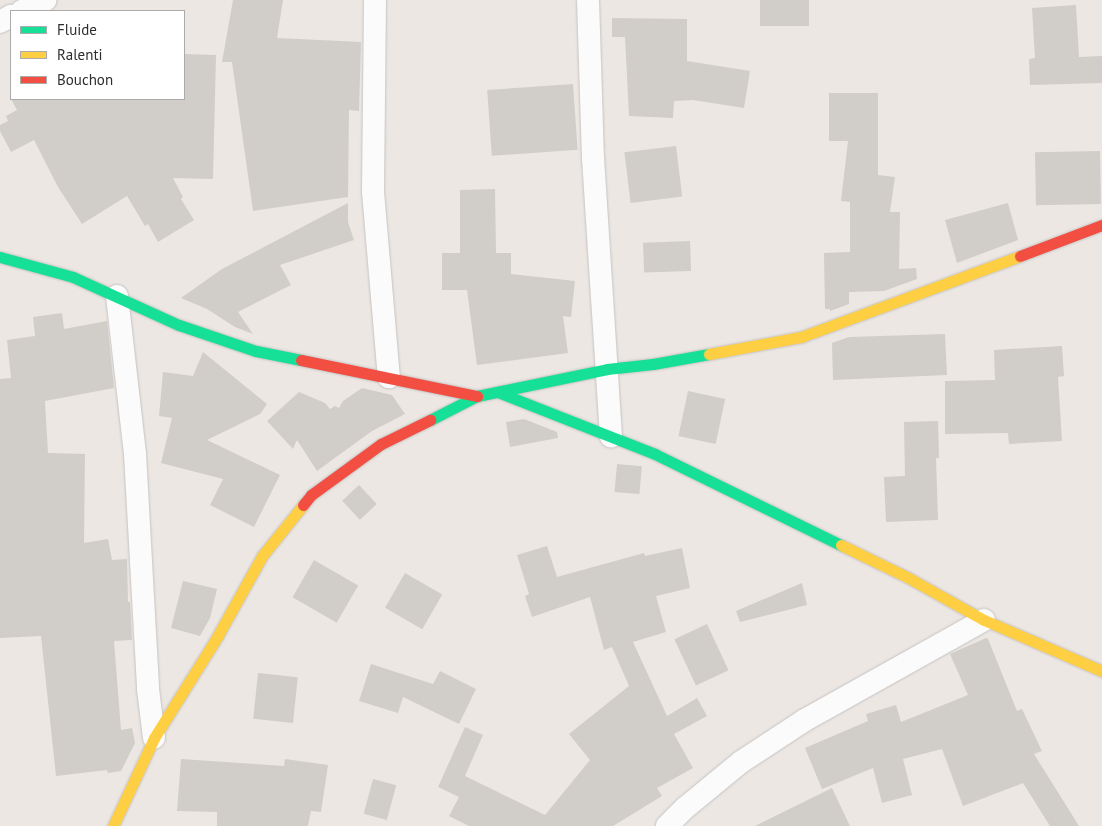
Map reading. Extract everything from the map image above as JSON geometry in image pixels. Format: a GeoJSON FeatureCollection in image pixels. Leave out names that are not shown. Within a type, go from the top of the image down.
{"type":"FeatureCollection","features":[{"type":"Feature","properties":{"kind":"street"},"geometry":{"type":"LineString","coordinates":[[24,10],[46,0]]}},
{"type":"Feature","properties":{"kind":"street"},"geometry":{"type":"LineString","coordinates":[[375,0],[374,192],[389,377]]}},
{"type":"Feature","properties":{"kind":"street"},"geometry":{"type":"LineString","coordinates":[[588,0],[593,158],[611,436]]}},
{"type":"Feature","properties":{"kind":"street"},"geometry":{"type":"LineString","coordinates":[[113,826],[154,738],[217,636],[262,556],[311,495],[381,444],[478,396],[500,393],[607,369],[653,364],[801,337],[870,313],[1102,225]]}},
{"type":"Feature","properties":{"kind":"street"},"geometry":{"type":"LineString","coordinates":[[0,257],[73,276],[180,325],[256,351],[478,396]]}},
{"type":"Feature","properties":{"kind":"street"},"geometry":{"type":"LineString","coordinates":[[117,296],[135,454],[148,689],[154,738]]}},
{"type":"Feature","properties":{"kind":"street"},"geometry":{"type":"LineString","coordinates":[[500,393],[655,454],[898,573],[984,620],[1102,671]]}},
{"type":"Feature","properties":{"kind":"street"},"geometry":{"type":"LineString","coordinates":[[667,826],[685,808],[741,762],[805,720],[984,620]]}},
{"type":"Feature","properties":{"kind":"building"},"geometry":{"type":"Polygon","coordinates":[[[233,0],[283,0],[277,38],[361,42],[359,111],[349,110],[348,197],[253,211],[232,62],[222,62],[233,0]]]}},
{"type":"Feature","properties":{"kind":"building"},"geometry":{"type":"Polygon","coordinates":[[[760,0],[809,0],[809,26],[760,26],[760,0]]]}},
{"type":"Feature","properties":{"kind":"building"},"geometry":{"type":"Polygon","coordinates":[[[1076,5],[1079,57],[1102,56],[1102,83],[1030,85],[1029,59],[1035,58],[1032,8],[1076,5]]]}},
{"type":"Feature","properties":{"kind":"building"},"geometry":{"type":"Polygon","coordinates":[[[612,18],[687,19],[687,61],[750,71],[744,108],[693,100],[674,101],[673,118],[629,116],[625,37],[612,37],[612,18]]]}},
{"type":"Feature","properties":{"kind":"building"},"geometry":{"type":"Polygon","coordinates":[[[185,54],[216,55],[213,179],[173,178],[183,197],[181,199],[194,220],[158,242],[148,224],[145,226],[127,196],[82,224],[58,187],[34,140],[11,152],[0,131],[0,125],[8,121],[6,116],[17,110],[12,100],[185,100],[185,54]]]}},
{"type":"Feature","properties":{"kind":"building"},"geometry":{"type":"Polygon","coordinates":[[[573,84],[578,150],[492,156],[487,90],[573,84]]]}},
{"type":"Feature","properties":{"kind":"building"},"geometry":{"type":"Polygon","coordinates":[[[829,93],[878,93],[878,175],[895,177],[890,212],[900,212],[899,269],[916,268],[917,279],[884,291],[849,292],[849,304],[830,311],[830,309],[825,309],[824,253],[850,252],[850,202],[841,201],[848,141],[829,141],[829,93]]]}},
{"type":"Feature","properties":{"kind":"building"},"geometry":{"type":"Polygon","coordinates":[[[676,146],[682,197],[631,203],[624,152],[676,146]]]}},
{"type":"Feature","properties":{"kind":"building"},"geometry":{"type":"Polygon","coordinates":[[[1100,151],[1101,204],[1036,205],[1035,152],[1100,151]]]}},
{"type":"Feature","properties":{"kind":"building"},"geometry":{"type":"Polygon","coordinates":[[[495,189],[496,253],[511,253],[511,274],[575,281],[571,317],[563,316],[568,353],[477,365],[467,290],[442,290],[442,253],[460,253],[460,190],[495,189]]]}},
{"type":"Feature","properties":{"kind":"building"},"geometry":{"type":"Polygon","coordinates":[[[348,203],[348,222],[354,240],[280,265],[291,285],[238,312],[253,334],[235,327],[207,309],[181,298],[222,269],[348,203]]]}},
{"type":"Feature","properties":{"kind":"building"},"geometry":{"type":"Polygon","coordinates":[[[1008,203],[1018,240],[957,263],[945,220],[1008,203]]]}},
{"type":"Feature","properties":{"kind":"building"},"geometry":{"type":"Polygon","coordinates":[[[690,241],[691,271],[644,273],[643,243],[690,241]]]}},
{"type":"Feature","properties":{"kind":"building"},"geometry":{"type":"Polygon","coordinates":[[[62,313],[64,329],[107,321],[114,388],[45,401],[48,453],[85,454],[84,543],[108,539],[112,560],[127,559],[128,602],[130,602],[132,640],[114,641],[121,730],[132,728],[135,743],[121,771],[108,773],[107,770],[56,776],[41,636],[0,638],[0,379],[11,378],[7,340],[35,336],[33,317],[62,313]]]}},
{"type":"Feature","properties":{"kind":"building"},"geometry":{"type":"Polygon","coordinates":[[[945,334],[947,375],[833,380],[832,343],[849,337],[945,334]]]}},
{"type":"Feature","properties":{"kind":"building"},"geometry":{"type":"Polygon","coordinates":[[[1062,346],[1064,376],[1058,377],[1062,441],[1009,444],[1008,433],[945,434],[945,381],[995,380],[994,350],[1062,346]]]}},
{"type":"Feature","properties":{"kind":"building"},"geometry":{"type":"Polygon","coordinates":[[[203,352],[267,404],[260,414],[207,440],[280,475],[254,527],[210,505],[223,479],[161,463],[172,418],[159,416],[163,372],[193,376],[203,352]]]}},
{"type":"Feature","properties":{"kind":"building"},"geometry":{"type":"Polygon","coordinates":[[[362,388],[392,395],[405,414],[372,431],[317,471],[297,440],[293,449],[267,421],[299,392],[325,403],[330,409],[335,406],[339,408],[343,401],[362,388]]]}},
{"type":"Feature","properties":{"kind":"building"},"geometry":{"type":"Polygon","coordinates":[[[688,391],[725,399],[716,444],[678,436],[688,391]]]}},
{"type":"Feature","properties":{"kind":"building"},"geometry":{"type":"Polygon","coordinates":[[[524,419],[557,432],[558,438],[510,447],[506,422],[524,419]]]}},
{"type":"Feature","properties":{"kind":"building"},"geometry":{"type":"Polygon","coordinates":[[[938,421],[939,458],[936,458],[938,520],[886,522],[884,477],[905,476],[904,422],[938,421]]]}},
{"type":"Feature","properties":{"kind":"building"},"geometry":{"type":"Polygon","coordinates":[[[617,464],[642,466],[639,494],[615,492],[617,464]]]}},
{"type":"Feature","properties":{"kind":"building"},"geometry":{"type":"Polygon","coordinates":[[[359,485],[377,504],[360,520],[342,501],[359,485]]]}},
{"type":"Feature","properties":{"kind":"building"},"geometry":{"type":"Polygon","coordinates":[[[547,546],[557,577],[644,553],[645,556],[682,548],[690,588],[656,596],[666,632],[633,642],[667,716],[697,698],[707,716],[674,734],[693,768],[657,788],[662,796],[613,826],[469,826],[449,816],[459,797],[438,787],[465,727],[483,735],[465,776],[545,815],[590,760],[569,734],[629,686],[612,647],[604,650],[590,597],[532,617],[525,596],[529,594],[517,555],[547,546]]]}},
{"type":"Feature","properties":{"kind":"building"},"geometry":{"type":"Polygon","coordinates":[[[314,560],[358,586],[337,623],[292,597],[314,560]]]}},
{"type":"Feature","properties":{"kind":"building"},"geometry":{"type":"Polygon","coordinates":[[[405,573],[442,594],[422,629],[385,608],[405,573]]]}},
{"type":"Feature","properties":{"kind":"building"},"geometry":{"type":"Polygon","coordinates":[[[183,581],[217,589],[210,618],[200,636],[171,628],[183,581]]]}},
{"type":"Feature","properties":{"kind":"building"},"geometry":{"type":"Polygon","coordinates":[[[802,583],[807,605],[740,622],[736,611],[802,583]]]}},
{"type":"Feature","properties":{"kind":"building"},"geometry":{"type":"Polygon","coordinates":[[[707,624],[729,670],[696,685],[674,639],[707,624]]]}},
{"type":"Feature","properties":{"kind":"building"},"geometry":{"type":"Polygon","coordinates":[[[986,638],[1017,711],[1022,709],[1042,751],[1034,754],[1079,826],[1050,826],[1023,783],[963,806],[942,749],[903,759],[912,795],[882,803],[873,768],[822,789],[805,748],[868,721],[866,714],[896,705],[901,722],[968,695],[950,654],[986,638]]]}},
{"type":"Feature","properties":{"kind":"building"},"geometry":{"type":"Polygon","coordinates":[[[371,664],[433,684],[440,671],[476,689],[459,724],[403,697],[398,713],[359,701],[371,664]]]}},
{"type":"Feature","properties":{"kind":"building"},"geometry":{"type":"Polygon","coordinates":[[[258,673],[298,677],[293,723],[253,719],[258,673]]]}},
{"type":"Feature","properties":{"kind":"building"},"geometry":{"type":"Polygon","coordinates":[[[181,759],[284,766],[285,759],[328,765],[321,812],[311,811],[308,826],[217,826],[217,812],[177,811],[181,759]]]}},
{"type":"Feature","properties":{"kind":"building"},"geometry":{"type":"Polygon","coordinates":[[[373,779],[396,785],[387,820],[364,814],[373,779]]]}},
{"type":"Feature","properties":{"kind":"building"},"geometry":{"type":"Polygon","coordinates":[[[832,788],[850,826],[755,826],[832,788]]]}},
{"type":"Feature","properties":{"kind":"traffic: fast"},"geometry":{"type":"LineString","coordinates":[[0,257],[73,277],[179,325],[256,351],[301,360]]}},
{"type":"Feature","properties":{"kind":"traffic: fast"},"geometry":{"type":"LineString","coordinates":[[430,420],[477,396],[607,369],[653,364],[709,354]]}},
{"type":"Feature","properties":{"kind":"traffic: fast"},"geometry":{"type":"LineString","coordinates":[[500,393],[655,454],[841,545]]}},
{"type":"Feature","properties":{"kind":"traffic: slow"},"geometry":{"type":"LineString","coordinates":[[709,354],[801,337],[1020,256]]}},
{"type":"Feature","properties":{"kind":"traffic: slow"},"geometry":{"type":"LineString","coordinates":[[113,826],[154,738],[217,637],[262,556],[303,505]]}},
{"type":"Feature","properties":{"kind":"traffic: slow"},"geometry":{"type":"LineString","coordinates":[[841,545],[907,577],[984,620],[1102,671]]}},
{"type":"Feature","properties":{"kind":"traffic: jam"},"geometry":{"type":"LineString","coordinates":[[1020,256],[1102,225]]}},
{"type":"Feature","properties":{"kind":"traffic: jam"},"geometry":{"type":"LineString","coordinates":[[301,360],[477,396]]}},
{"type":"Feature","properties":{"kind":"traffic: jam"},"geometry":{"type":"LineString","coordinates":[[303,505],[311,495],[381,444],[430,420]]}}]}
